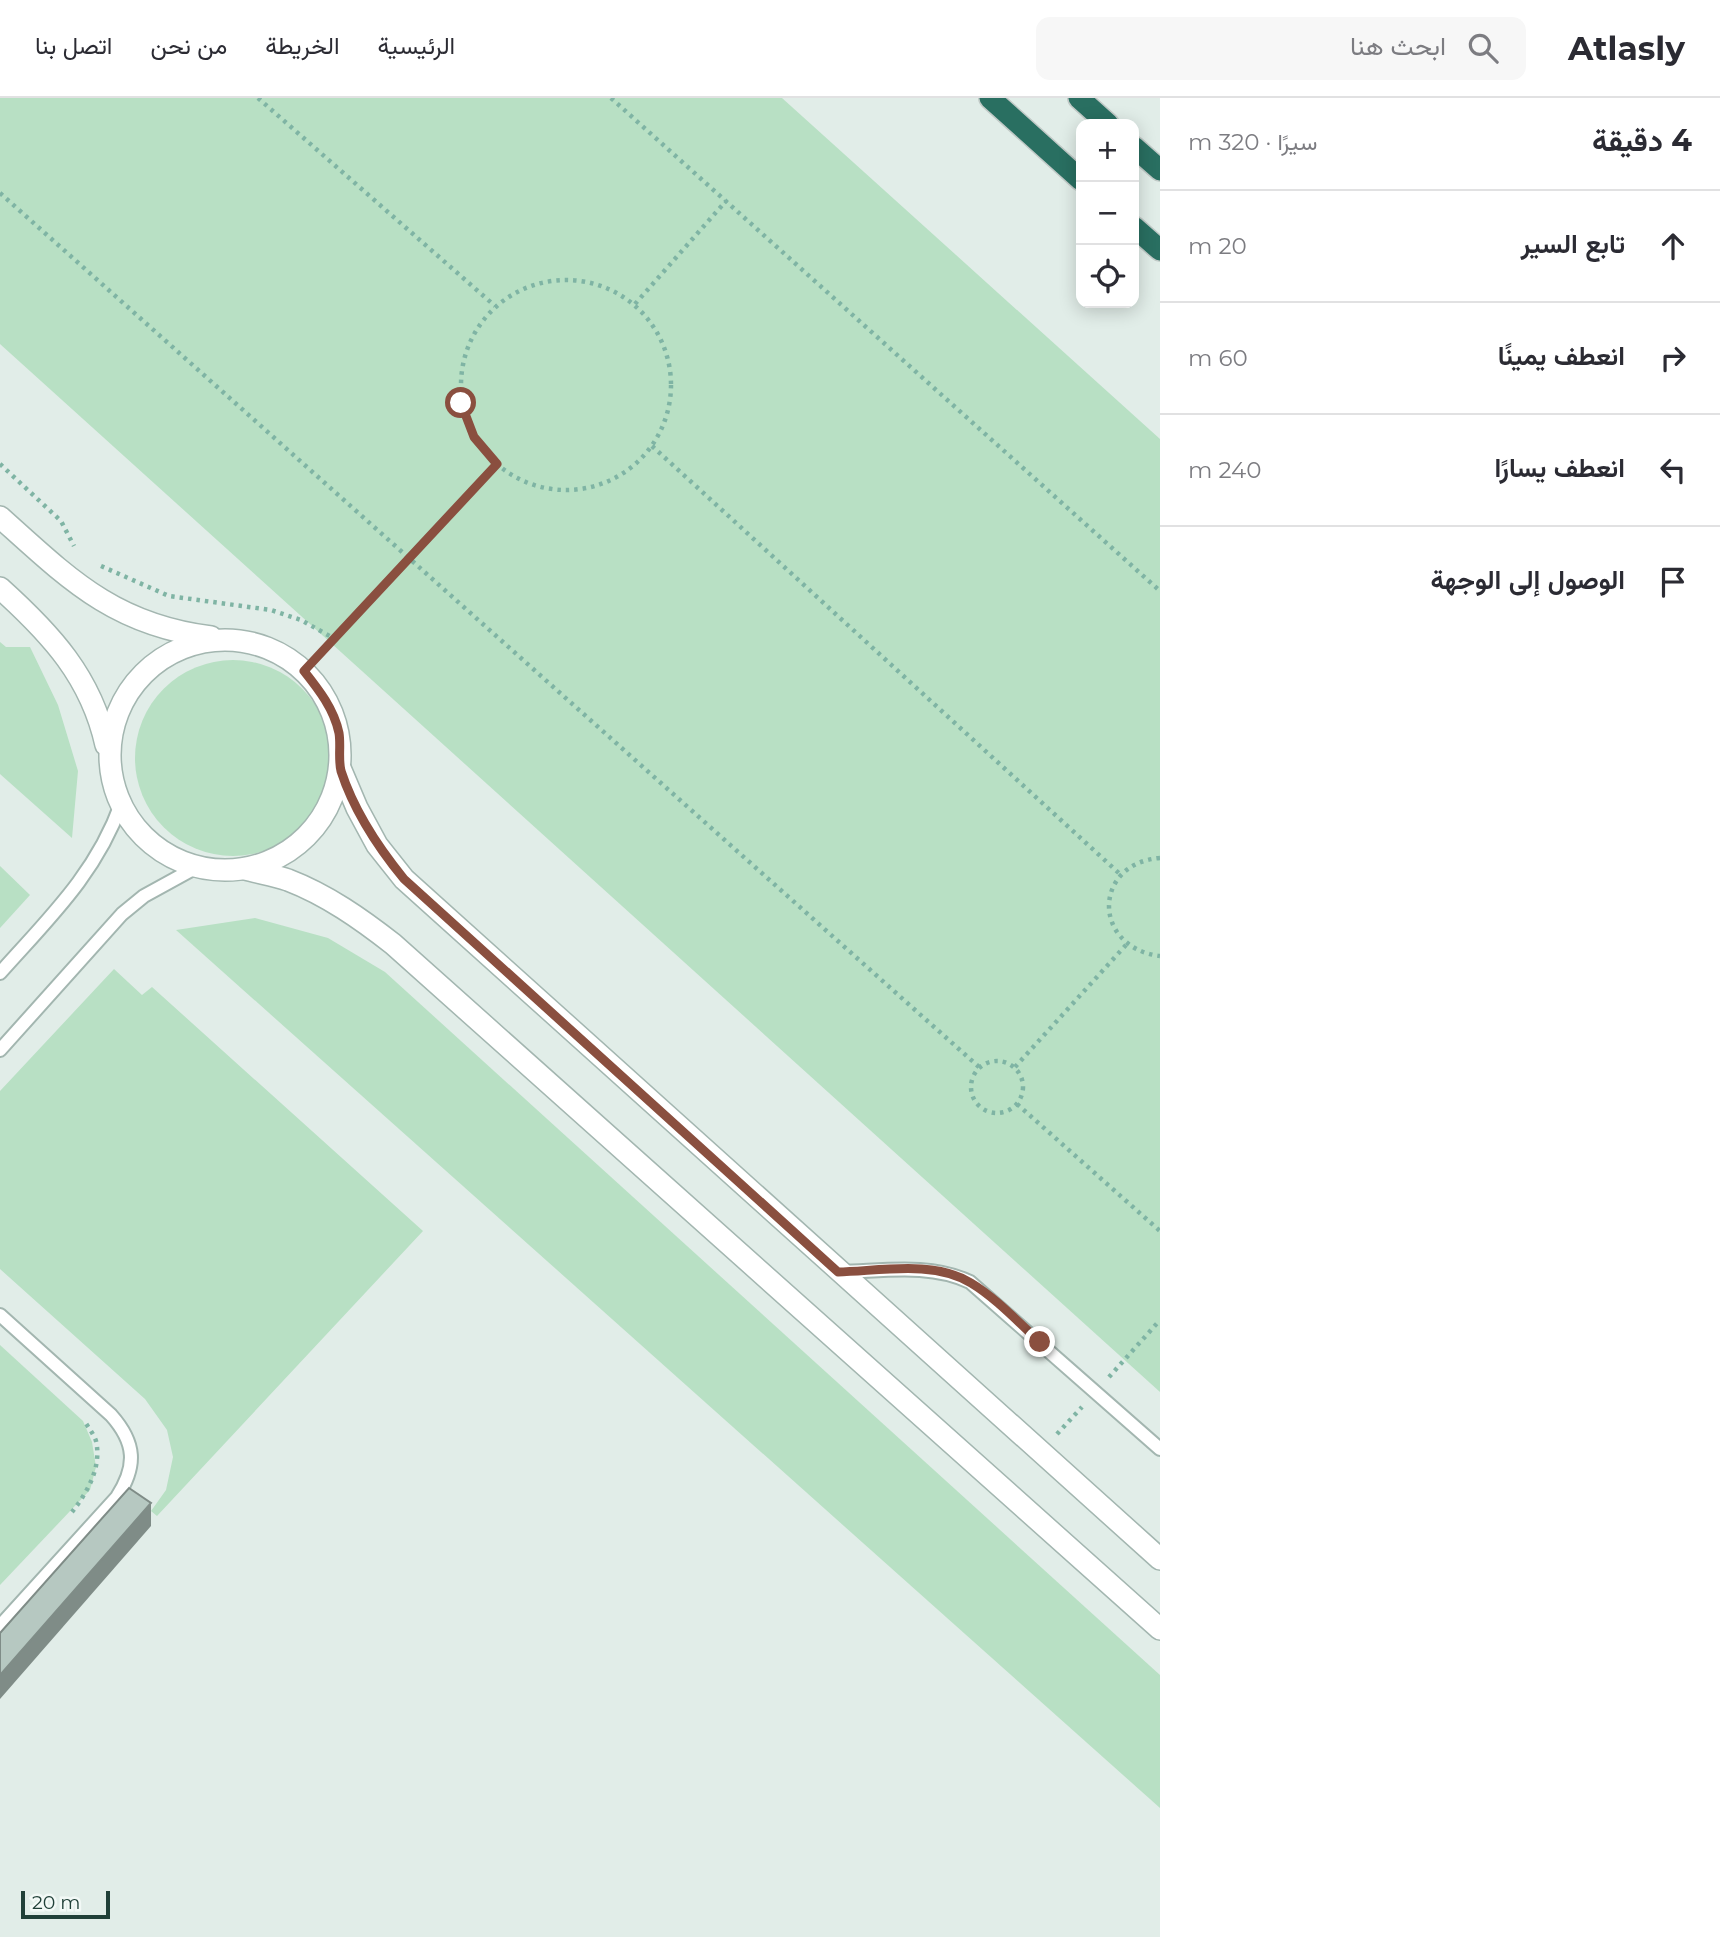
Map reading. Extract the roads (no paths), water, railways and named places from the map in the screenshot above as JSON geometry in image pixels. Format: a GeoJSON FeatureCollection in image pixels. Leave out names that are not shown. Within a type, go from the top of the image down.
{"type":"FeatureCollection","features":[{"type":"Feature","properties":{"kind":"highway"},"geometry":{"type":"LineString","coordinates":[[990,98],[1076,175]]}},
{"type":"Feature","properties":{"kind":"highway"},"geometry":{"type":"LineString","coordinates":[[1079,98],[1102,119]]}},
{"type":"Feature","properties":{"kind":"highway"},"geometry":{"type":"LineString","coordinates":[[1139,151],[1160,170]]}},
{"type":"Feature","properties":{"kind":"highway"},"geometry":{"type":"LineString","coordinates":[[1139,231],[1160,250]]}},
{"type":"Feature","properties":{"kind":"street"},"geometry":{"type":"LineString","coordinates":[[0,517],[72,581],[115,609],[155,626],[266,647],[286,657],[304,671],[326,700],[339,733],[340,768],[333,797],[319,823],[299,845],[274,861],[245,869],[227,871],[195,868],[157,849],[137,830],[121,804],[112,783],[100,718],[83,680],[59,647],[32,617],[0,588]]}},
{"type":"Feature","properties":{"kind":"street"},"geometry":{"type":"LineString","coordinates":[[109,758],[113,724],[127,694],[149,668],[178,649],[188,646],[210,641],[244,641]]}},
{"type":"Feature","properties":{"kind":"street"},"geometry":{"type":"LineString","coordinates":[[340,768],[377,845],[404,879],[1160,1559]]}},
{"type":"Feature","properties":{"kind":"street"},"geometry":{"type":"LineString","coordinates":[[245,869],[288,880],[325,898],[360,919],[393,944],[1160,1629]]}},
{"type":"Feature","properties":{"kind":"lane"},"geometry":{"type":"LineString","coordinates":[[0,973],[83,878],[112,830],[121,804]]}},
{"type":"Feature","properties":{"kind":"lane"},"geometry":{"type":"LineString","coordinates":[[0,1050],[122,914],[153,891],[195,868]]}},
{"type":"Feature","properties":{"kind":"lane"},"geometry":{"type":"LineString","coordinates":[[838,1272],[936,1270],[954,1274],[970,1282],[1160,1449]]}},
{"type":"Feature","properties":{"kind":"lane"},"geometry":{"type":"LineString","coordinates":[[0,1315],[124,1429],[132,1464],[127,1482],[117,1497],[0,1626]]}}]}
